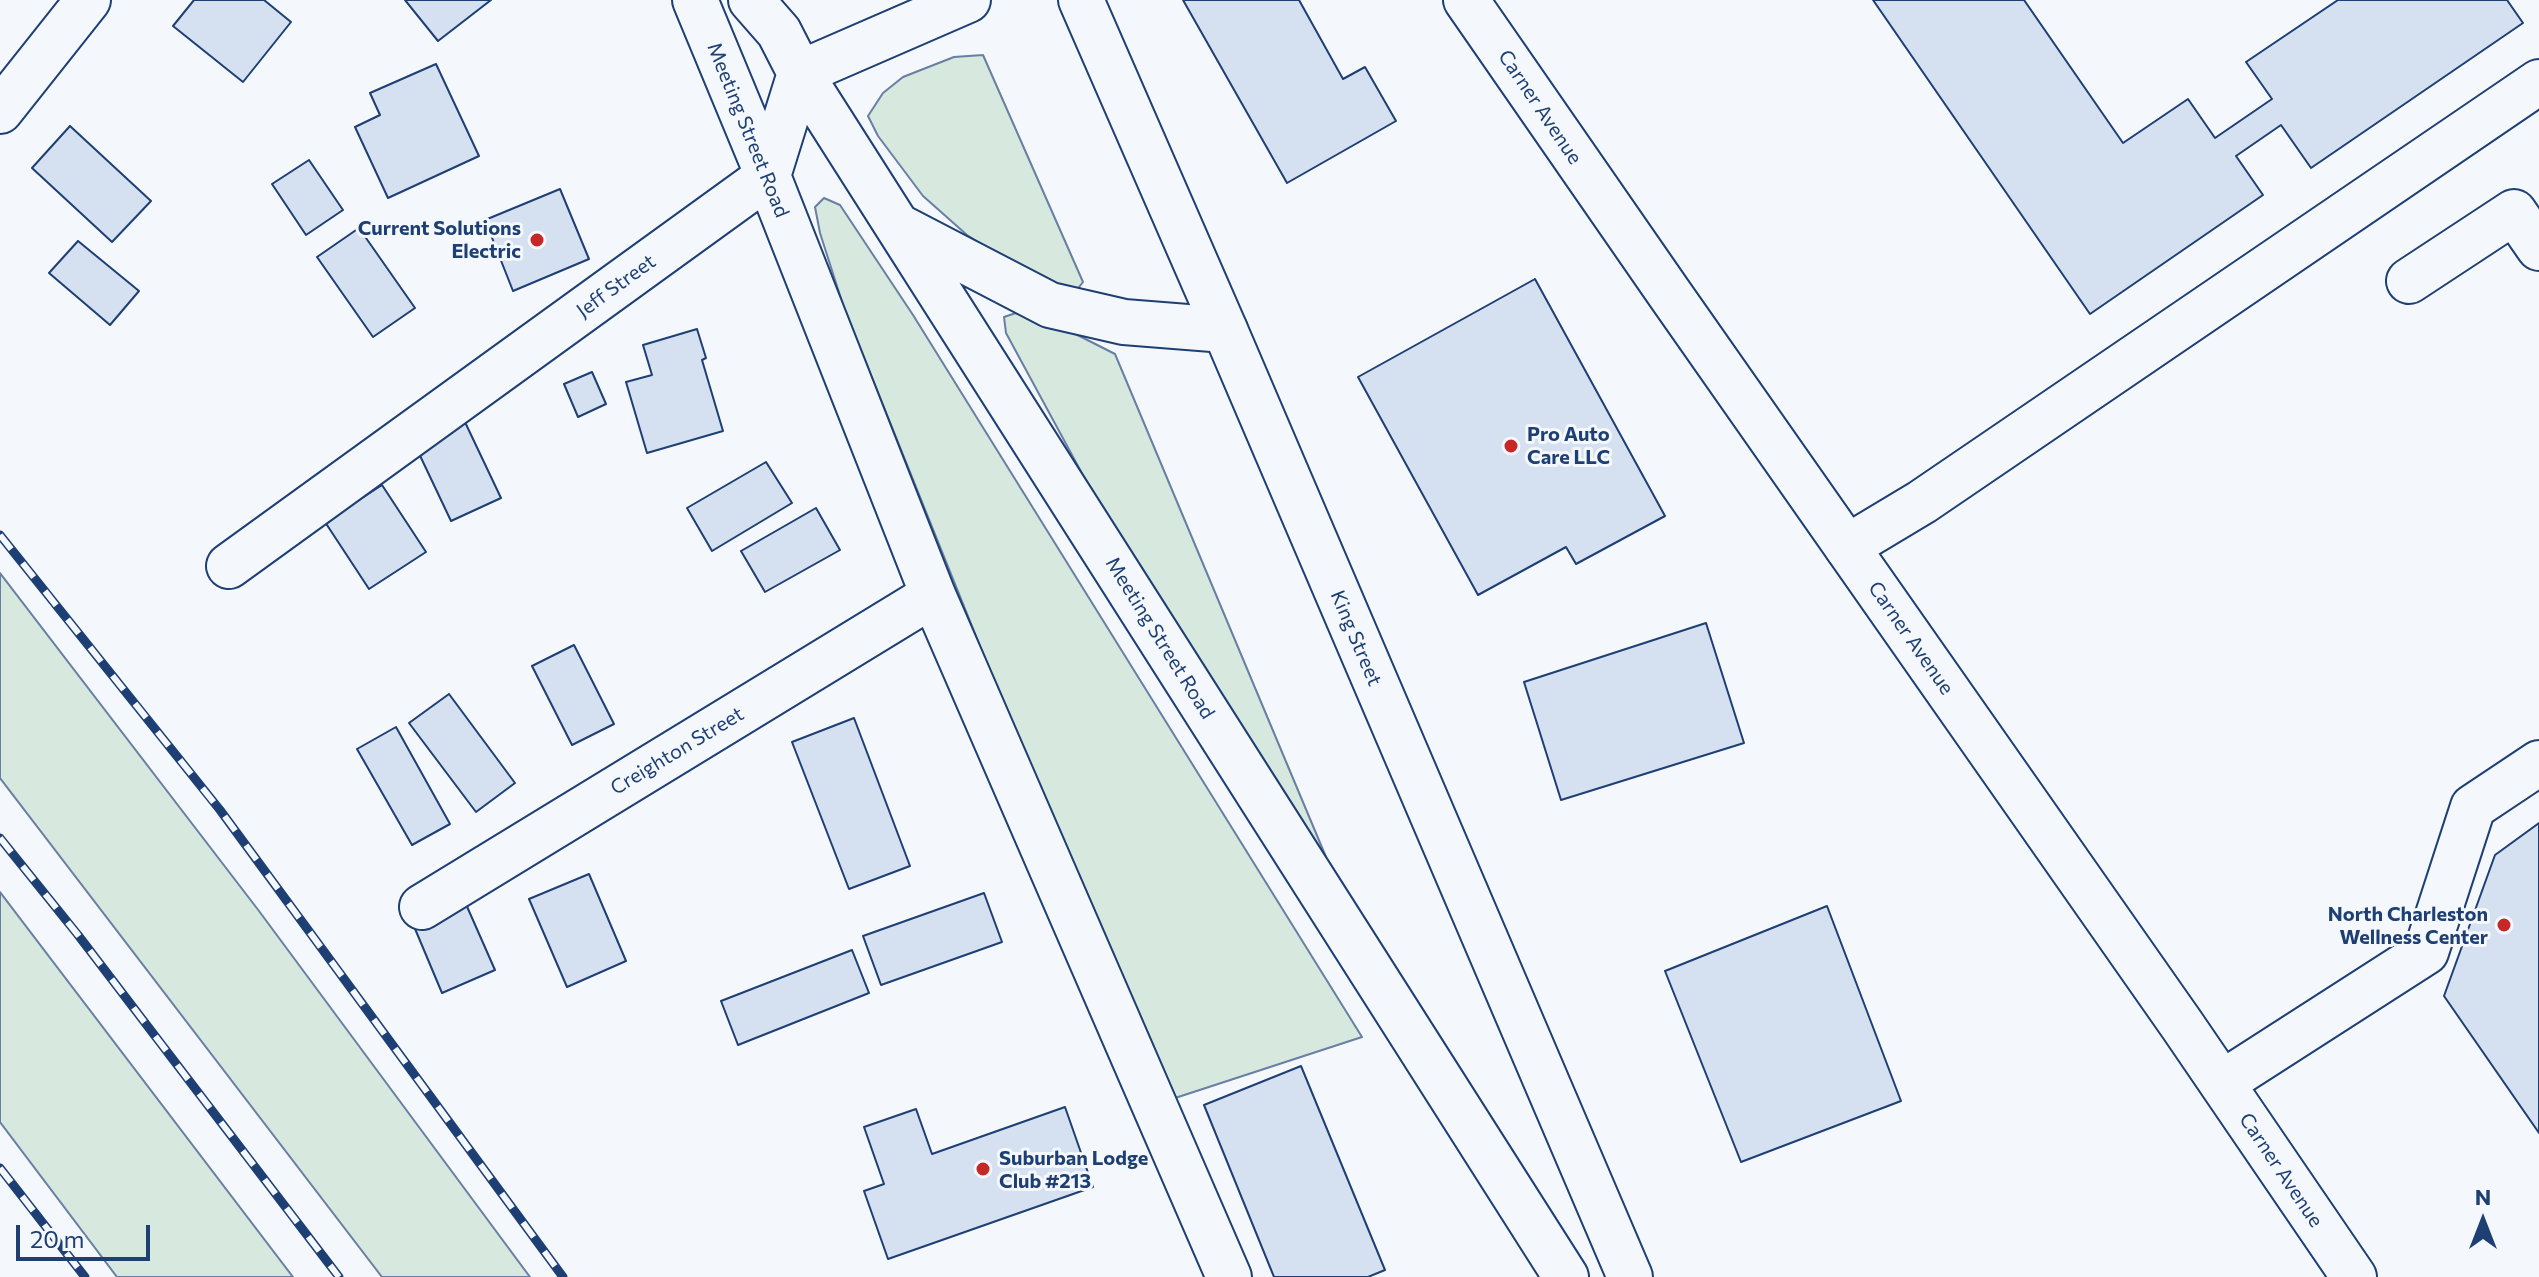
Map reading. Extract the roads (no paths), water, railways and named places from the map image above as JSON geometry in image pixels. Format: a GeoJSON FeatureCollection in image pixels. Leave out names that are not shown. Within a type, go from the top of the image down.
{"type":"FeatureCollection","features":[{"type":"Feature","properties":{"kind":"street"},"geometry":{"type":"LineString","coordinates":[[0,111],[88,0]]}},
{"type":"Feature","properties":{"kind":"street","name":"Meeting Street Road"},"geometry":{"type":"LineString","coordinates":[[695,0],[768,176],[933,595],[1229,1277]]}},
{"type":"Feature","properties":{"kind":"street","name":"Meeting Street Road"},"geometry":{"type":"LineString","coordinates":[[751,0],[779,32],[800,73],[1566,1277]]}},
{"type":"Feature","properties":{"kind":"street"},"geometry":{"type":"LineString","coordinates":[[768,176],[800,73],[968,0]]}},
{"type":"Feature","properties":{"kind":"street","name":"King Street"},"geometry":{"type":"LineString","coordinates":[[1081,0],[1630,1277]]}},
{"type":"Feature","properties":{"kind":"street","name":"Carner Avenue"},"geometry":{"type":"LineString","coordinates":[[1466,0],[2354,1277]]}},
{"type":"Feature","properties":{"kind":"street"},"geometry":{"type":"LineString","coordinates":[[1847,547],[1922,502],[2539,82]]}},
{"type":"Feature","properties":{"kind":"street","name":"Jeff Street"},"geometry":{"type":"LineString","coordinates":[[229,566],[768,176]]}},
{"type":"Feature","properties":{"kind":"street"},"geometry":{"type":"LineString","coordinates":[[2409,281],[2514,212],[2539,248]]}},
{"type":"Feature","properties":{"kind":"street"},"geometry":{"type":"LineString","coordinates":[[898,226],[1050,305],[1124,322],[1225,330]]}},
{"type":"Feature","properties":{"kind":"street","name":"Creighton Street"},"geometry":{"type":"LineString","coordinates":[[422,907],[933,595]]}},
{"type":"Feature","properties":{"kind":"street"},"geometry":{"type":"LineString","coordinates":[[2222,1083],[2426,952],[2473,807],[2539,763]]}},
{"type":"Feature","properties":{"kind":"railway"},"geometry":{"type":"LineString","coordinates":[[0,535],[220,810],[563,1277]]}},
{"type":"Feature","properties":{"kind":"railway"},"geometry":{"type":"LineString","coordinates":[[0,838],[78,935],[339,1277]]}},
{"type":"Feature","properties":{"kind":"railway"},"geometry":{"type":"LineString","coordinates":[[0,1168],[85,1277]]}},
{"type":"Feature","properties":{"kind":"place","name":"Current Solutions Electric"},"geometry":{"type":"Point","coordinates":[537,240]}},
{"type":"Feature","properties":{"kind":"place","name":"Pro Auto Care LLC"},"geometry":{"type":"Point","coordinates":[1511,446]}},
{"type":"Feature","properties":{"kind":"place","name":"North Charleston Wellness Center"},"geometry":{"type":"Point","coordinates":[2504,925]}},
{"type":"Feature","properties":{"kind":"place","name":"Suburban Lodge Club #213"},"geometry":{"type":"Point","coordinates":[983,1169]}}]}
